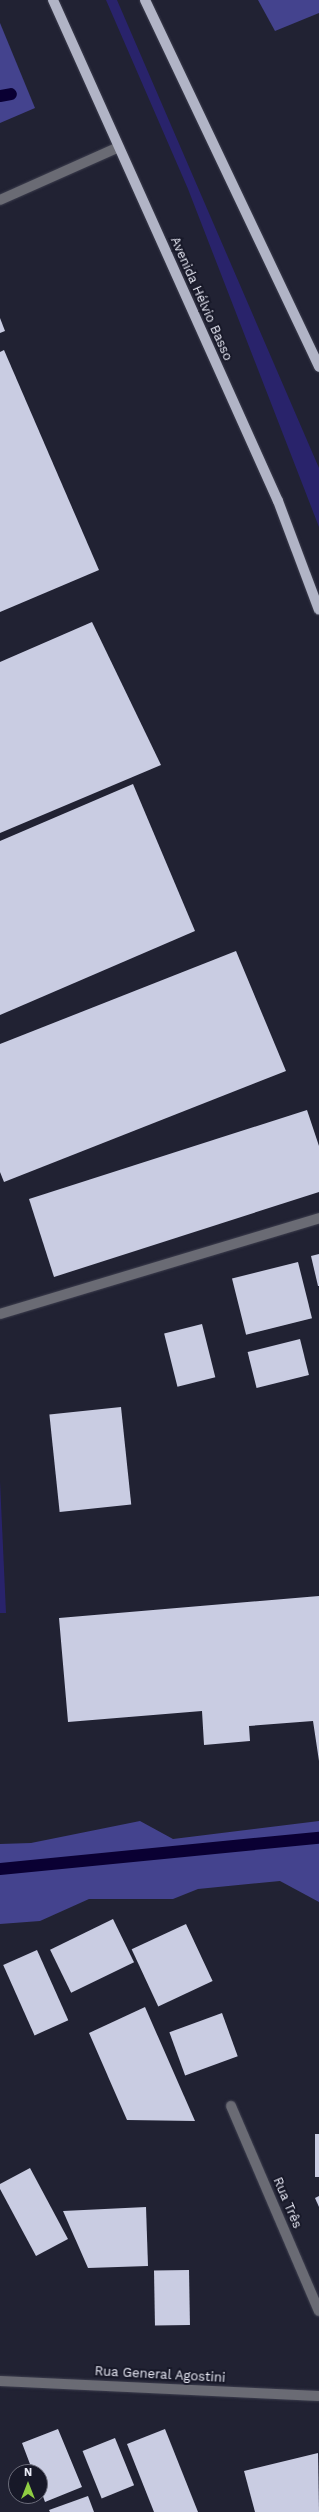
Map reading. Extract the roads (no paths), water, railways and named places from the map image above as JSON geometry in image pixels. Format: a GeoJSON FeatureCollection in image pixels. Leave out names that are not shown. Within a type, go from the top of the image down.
{"type":"FeatureCollection","features":[{"type":"Feature","properties":{"kind":"main road","name":"Avenida Hélvio Basso"},"geometry":{"type":"LineString","coordinates":[[53,0],[117,148],[278,501],[319,610]]}},
{"type":"Feature","properties":{"kind":"main road"},"geometry":{"type":"LineString","coordinates":[[144,0],[319,367]]}},
{"type":"Feature","properties":{"kind":"street"},"geometry":{"type":"LineString","coordinates":[[0,200],[117,148]]}},
{"type":"Feature","properties":{"kind":"street"},"geometry":{"type":"LineString","coordinates":[[0,1314],[319,1218]]}},
{"type":"Feature","properties":{"kind":"street","name":"Rua Três"},"geometry":{"type":"LineString","coordinates":[[231,2106],[319,2311]]}},
{"type":"Feature","properties":{"kind":"street","name":"Rua General Agostini"},"geometry":{"type":"LineString","coordinates":[[0,2381],[319,2396]]}},
{"type":"Feature","properties":{"kind":"waterway"},"geometry":{"type":"LineString","coordinates":[[0,96],[11,94]]}},
{"type":"Feature","properties":{"kind":"waterway"},"geometry":{"type":"LineString","coordinates":[[0,1869],[319,1838]]}}]}
